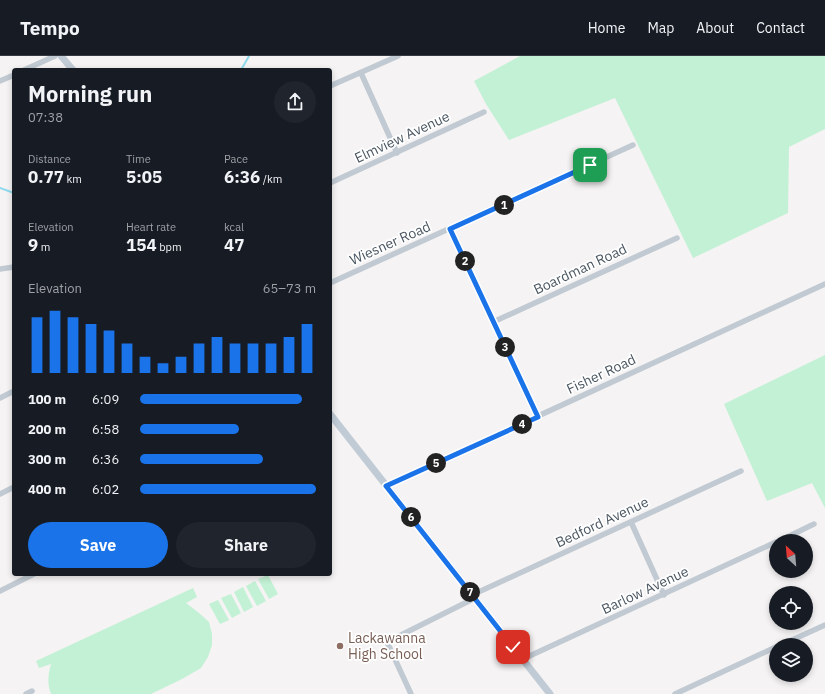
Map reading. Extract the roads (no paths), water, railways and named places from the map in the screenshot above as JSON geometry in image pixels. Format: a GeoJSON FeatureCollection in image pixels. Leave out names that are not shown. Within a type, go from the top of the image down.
{"type":"FeatureCollection","features":[{"type":"Feature","properties":{"kind":"street"},"geometry":{"type":"LineString","coordinates":[[28,68],[54,56]]}},
{"type":"Feature","properties":{"kind":"street"},"geometry":{"type":"LineString","coordinates":[[61,56],[71,68]]}},
{"type":"Feature","properties":{"kind":"street"},"geometry":{"type":"LineString","coordinates":[[332,85],[398,56]]}},
{"type":"Feature","properties":{"kind":"street"},"geometry":{"type":"LineString","coordinates":[[361,73],[397,153]]}},
{"type":"Feature","properties":{"kind":"street"},"geometry":{"type":"LineString","coordinates":[[0,81],[12,76]]}},
{"type":"Feature","properties":{"kind":"street","name":"Elmview Avenue"},"geometry":{"type":"LineString","coordinates":[[332,182],[484,112]]}},
{"type":"Feature","properties":{"kind":"street","name":"Wiesner Road"},"geometry":{"type":"LineString","coordinates":[[332,282],[634,145]]}},
{"type":"Feature","properties":{"kind":"street"},"geometry":{"type":"LineString","coordinates":[[450,229],[538,417]]}},
{"type":"Feature","properties":{"kind":"street","name":"Boardman Road"},"geometry":{"type":"LineString","coordinates":[[493,322],[677,238]]}},
{"type":"Feature","properties":{"kind":"street"},"geometry":{"type":"LineString","coordinates":[[0,269],[12,267]]}},
{"type":"Feature","properties":{"kind":"street","name":"Fisher Road"},"geometry":{"type":"LineString","coordinates":[[386,486],[825,284]]}},
{"type":"Feature","properties":{"kind":"street"},"geometry":{"type":"LineString","coordinates":[[0,398],[12,392]]}},
{"type":"Feature","properties":{"kind":"street"},"geometry":{"type":"LineString","coordinates":[[332,422],[386,486],[549,692],[540,694]]}},
{"type":"Feature","properties":{"kind":"street","name":"Bedford Avenue"},"geometry":{"type":"LineString","coordinates":[[411,694],[387,642],[473,596],[741,471]]}},
{"type":"Feature","properties":{"kind":"street"},"geometry":{"type":"LineString","coordinates":[[0,494],[12,487]]}},
{"type":"Feature","properties":{"kind":"street"},"geometry":{"type":"LineString","coordinates":[[631,522],[664,595]]}},
{"type":"Feature","properties":{"kind":"street","name":"Barlow Avenue"},"geometry":{"type":"LineString","coordinates":[[793,534],[814,524]]}},
{"type":"Feature","properties":{"kind":"street","name":"Barlow Avenue"},"geometry":{"type":"LineString","coordinates":[[523,659],[769,546]]}},
{"type":"Feature","properties":{"kind":"street"},"geometry":{"type":"LineString","coordinates":[[0,591],[30,576]]}},
{"type":"Feature","properties":{"kind":"street"},"geometry":{"type":"LineString","coordinates":[[796,638],[825,625]]}},
{"type":"Feature","properties":{"kind":"street"},"geometry":{"type":"LineString","coordinates":[[675,694],[769,650]]}},
{"type":"Feature","properties":{"kind":"street"},"geometry":{"type":"LineString","coordinates":[[26,694],[32,691]]}},
{"type":"Feature","properties":{"kind":"waterway"},"geometry":{"type":"LineString","coordinates":[[242,68],[249,56]]}},
{"type":"Feature","properties":{"kind":"waterway"},"geometry":{"type":"LineString","coordinates":[[0,188],[12,192]]}},
{"type":"Feature","properties":{"kind":"place","name":"Lackawanna High School"},"geometry":{"type":"Point","coordinates":[340,646]}}]}
